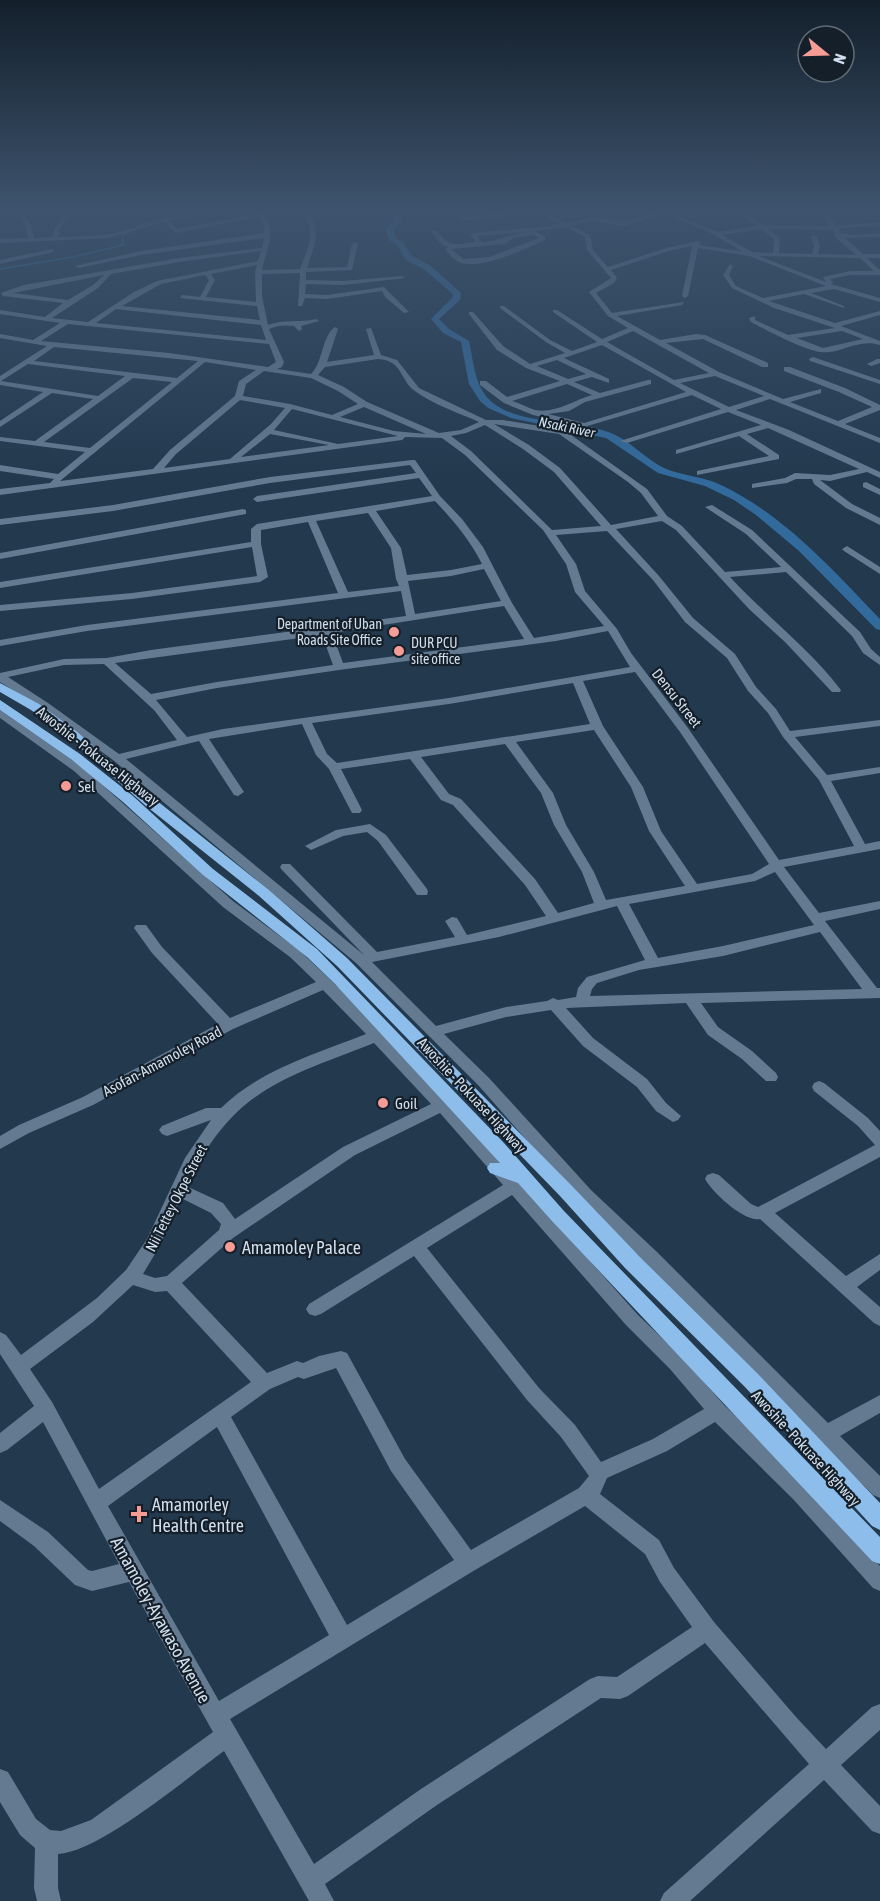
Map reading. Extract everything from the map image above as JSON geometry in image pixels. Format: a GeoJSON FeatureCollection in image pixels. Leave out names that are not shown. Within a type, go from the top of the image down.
{"type":"FeatureCollection","features":[{"type":"Feature","properties":{"kind":"main road","name":"Awoshie - Pokuase Highway"},"geometry":{"type":"LineString","coordinates":[[0,687],[34,707],[72,734],[264,893],[342,962],[566,1191],[632,1262],[752,1381],[880,1519]]}},
{"type":"Feature","properties":{"kind":"main road","name":"Awoshie - Pokuase Highway"},"geometry":{"type":"LineString","coordinates":[[0,704],[76,757],[128,799],[184,851],[312,953],[340,980],[518,1182],[880,1553]]}},
{"type":"Feature","properties":{"kind":"main road"},"geometry":{"type":"LineString","coordinates":[[184,851],[200,842]]}},
{"type":"Feature","properties":{"kind":"main road"},"geometry":{"type":"LineString","coordinates":[[496,1168],[518,1182]]}},
{"type":"Feature","properties":{"kind":"street"},"geometry":{"type":"LineString","coordinates":[[49,300],[68,302]]}},
{"type":"Feature","properties":{"kind":"street"},"geometry":{"type":"LineString","coordinates":[[47,319],[72,300]]}},
{"type":"Feature","properties":{"kind":"street"},"geometry":{"type":"LineString","coordinates":[[91,323],[127,300]]}},
{"type":"Feature","properties":{"kind":"street"},"geometry":{"type":"LineString","coordinates":[[210,300],[259,304]]}},
{"type":"Feature","properties":{"kind":"street"},"geometry":{"type":"LineString","coordinates":[[155,472],[173,452],[239,397],[242,383],[266,369],[279,365],[280,362],[264,326],[259,300]]}},
{"type":"Feature","properties":{"kind":"street"},"geometry":{"type":"LineString","coordinates":[[300,305],[302,300]]}},
{"type":"Feature","properties":{"kind":"street"},"geometry":{"type":"LineString","coordinates":[[391,300],[405,312]]}},
{"type":"Feature","properties":{"kind":"street"},"geometry":{"type":"LineString","coordinates":[[597,300],[610,315],[716,374],[769,398],[880,441]]}},
{"type":"Feature","properties":{"kind":"street"},"geometry":{"type":"LineString","coordinates":[[610,315],[681,300]]}},
{"type":"Feature","properties":{"kind":"street"},"geometry":{"type":"LineString","coordinates":[[762,301],[769,300]]}},
{"type":"Feature","properties":{"kind":"street"},"geometry":{"type":"LineString","coordinates":[[823,300],[842,307]]}},
{"type":"Feature","properties":{"kind":"street"},"geometry":{"type":"LineString","coordinates":[[762,301],[880,343]]}},
{"type":"Feature","properties":{"kind":"street"},"geometry":{"type":"LineString","coordinates":[[116,307],[264,326],[275,324],[298,327],[316,321]]}},
{"type":"Feature","properties":{"kind":"street"},"geometry":{"type":"LineString","coordinates":[[502,307],[548,341],[571,354]]}},
{"type":"Feature","properties":{"kind":"street"},"geometry":{"type":"LineString","coordinates":[[555,311],[640,366],[729,410],[768,424],[880,475]]}},
{"type":"Feature","properties":{"kind":"street"},"geometry":{"type":"LineString","coordinates":[[0,312],[68,322],[270,342]]}},
{"type":"Feature","properties":{"kind":"street"},"geometry":{"type":"LineString","coordinates":[[471,313],[500,348],[529,366],[603,343],[618,333],[634,328]]}},
{"type":"Feature","properties":{"kind":"street"},"geometry":{"type":"LineString","coordinates":[[787,337],[839,327],[880,314]]}},
{"type":"Feature","properties":{"kind":"street"},"geometry":{"type":"LineString","coordinates":[[753,317],[751,318],[753,321],[822,350],[871,339]]}},
{"type":"Feature","properties":{"kind":"street"},"geometry":{"type":"LineString","coordinates":[[36,341],[68,322]]}},
{"type":"Feature","properties":{"kind":"street"},"geometry":{"type":"LineString","coordinates":[[313,376],[323,365],[330,336],[335,329]]}},
{"type":"Feature","properties":{"kind":"street"},"geometry":{"type":"LineString","coordinates":[[369,329],[378,357]]}},
{"type":"Feature","properties":{"kind":"street"},"geometry":{"type":"LineString","coordinates":[[151,338],[160,332]]}},
{"type":"Feature","properties":{"kind":"street"},"geometry":{"type":"LineString","coordinates":[[661,342],[696,336],[705,337],[765,365]]}},
{"type":"Feature","properties":{"kind":"street","name":"Densu Street"},"geometry":{"type":"LineString","coordinates":[[2,338],[54,345],[130,350],[313,376],[341,389],[364,404],[440,435],[468,453],[550,533],[571,564],[580,592],[610,628],[636,669],[684,730],[776,865],[876,993]]}},
{"type":"Feature","properties":{"kind":"street"},"geometry":{"type":"LineString","coordinates":[[130,350],[141,343]]}},
{"type":"Feature","properties":{"kind":"street"},"geometry":{"type":"LineString","coordinates":[[0,381],[54,345]]}},
{"type":"Feature","properties":{"kind":"street"},"geometry":{"type":"LineString","coordinates":[[323,365],[378,357],[391,359],[411,380],[416,389],[485,422],[526,447],[557,470],[607,528],[616,534],[656,578],[689,620],[731,656],[752,689],[772,711],[787,735],[824,780],[861,848]]}},
{"type":"Feature","properties":{"kind":"street"},"geometry":{"type":"LineString","coordinates":[[558,358],[606,381]]}},
{"type":"Feature","properties":{"kind":"street"},"geometry":{"type":"LineString","coordinates":[[813,359],[879,381]]}},
{"type":"Feature","properties":{"kind":"street"},"geometry":{"type":"LineString","coordinates":[[53,484],[204,360]]}},
{"type":"Feature","properties":{"kind":"street"},"geometry":{"type":"LineString","coordinates":[[871,364],[880,361]]}},
{"type":"Feature","properties":{"kind":"street"},"geometry":{"type":"LineString","coordinates":[[28,362],[179,381]]}},
{"type":"Feature","properties":{"kind":"street"},"geometry":{"type":"LineString","coordinates":[[533,365],[530,366],[599,395]]}},
{"type":"Feature","properties":{"kind":"street"},"geometry":{"type":"LineString","coordinates":[[787,369],[842,390],[879,408]]}},
{"type":"Feature","properties":{"kind":"street"},"geometry":{"type":"LineString","coordinates":[[674,382],[716,374]]}},
{"type":"Feature","properties":{"kind":"street"},"geometry":{"type":"LineString","coordinates":[[506,400],[590,375]]}},
{"type":"Feature","properties":{"kind":"street"},"geometry":{"type":"LineString","coordinates":[[34,445],[130,376]]}},
{"type":"Feature","properties":{"kind":"street"},"geometry":{"type":"LineString","coordinates":[[0,381],[99,398]]}},
{"type":"Feature","properties":{"kind":"street"},"geometry":{"type":"LineString","coordinates":[[536,413],[566,409],[573,404],[599,395],[648,382]]}},
{"type":"Feature","properties":{"kind":"street"},"geometry":{"type":"LineString","coordinates":[[483,383],[506,400],[536,413],[584,425],[694,392]]}},
{"type":"Feature","properties":{"kind":"street"},"geometry":{"type":"LineString","coordinates":[[0,425],[51,390]]}},
{"type":"Feature","properties":{"kind":"street"},"geometry":{"type":"LineString","coordinates":[[781,402],[818,391]]}},
{"type":"Feature","properties":{"kind":"street"},"geometry":{"type":"LineString","coordinates":[[239,397],[290,406],[406,437]]}},
{"type":"Feature","properties":{"kind":"street"},"geometry":{"type":"LineString","coordinates":[[624,441],[769,398]]}},
{"type":"Feature","properties":{"kind":"street"},"geometry":{"type":"LineString","coordinates":[[333,417],[364,404]]}},
{"type":"Feature","properties":{"kind":"street"},"geometry":{"type":"LineString","coordinates":[[232,461],[269,431],[274,422],[289,411],[290,406]]}},
{"type":"Feature","properties":{"kind":"street"},"geometry":{"type":"LineString","coordinates":[[838,424],[879,408]]}},
{"type":"Feature","properties":{"kind":"street"},"geometry":{"type":"LineString","coordinates":[[0,492],[406,437],[440,435],[485,422],[503,422],[561,432],[632,480],[644,491],[664,518],[679,528],[722,575],[836,690]]}},
{"type":"Feature","properties":{"kind":"street"},"geometry":{"type":"LineString","coordinates":[[679,453],[768,424]]}},
{"type":"Feature","properties":{"kind":"street"},"geometry":{"type":"LineString","coordinates":[[269,431],[338,446]]}},
{"type":"Feature","properties":{"kind":"street"},"geometry":{"type":"LineString","coordinates":[[700,473],[776,457],[740,433]]}},
{"type":"Feature","properties":{"kind":"street"},"geometry":{"type":"LineString","coordinates":[[0,439],[93,451]]}},
{"type":"Feature","properties":{"kind":"street"},"geometry":{"type":"LineString","coordinates":[[0,522],[113,507],[278,479],[412,462],[437,498],[466,529],[530,640]]}},
{"type":"Feature","properties":{"kind":"street"},"geometry":{"type":"LineString","coordinates":[[755,486],[793,479],[795,476],[830,478],[880,466]]}},
{"type":"Feature","properties":{"kind":"street"},"geometry":{"type":"LineString","coordinates":[[0,468],[60,477]]}},
{"type":"Feature","properties":{"kind":"street"},"geometry":{"type":"LineString","coordinates":[[256,499],[422,475]]}},
{"type":"Feature","properties":{"kind":"street"},"geometry":{"type":"LineString","coordinates":[[815,477],[817,482],[849,506],[880,522]]}},
{"type":"Feature","properties":{"kind":"street"},"geometry":{"type":"LineString","coordinates":[[866,485],[880,492]]}},
{"type":"Feature","properties":{"kind":"street"},"geometry":{"type":"LineString","coordinates":[[0,608],[132,596],[260,579],[262,576],[255,531],[260,526],[437,498]]}},
{"type":"Feature","properties":{"kind":"street"},"geometry":{"type":"LineString","coordinates":[[709,507],[749,532],[856,634],[867,651],[880,662]]}},
{"type":"Feature","properties":{"kind":"street"},"geometry":{"type":"LineString","coordinates":[[371,510],[396,548],[411,617]]}},
{"type":"Feature","properties":{"kind":"street"},"geometry":{"type":"LineString","coordinates":[[0,556],[243,512]]}},
{"type":"Feature","properties":{"kind":"street"},"geometry":{"type":"LineString","coordinates":[[550,533],[607,528],[664,518]]}},
{"type":"Feature","properties":{"kind":"street"},"geometry":{"type":"LineString","coordinates":[[311,519],[344,595]]}},
{"type":"Feature","properties":{"kind":"street"},"geometry":{"type":"LineString","coordinates":[[0,584],[256,544]]}},
{"type":"Feature","properties":{"kind":"street"},"geometry":{"type":"LineString","coordinates":[[848,549],[880,571]]}},
{"type":"Feature","properties":{"kind":"street"},"geometry":{"type":"LineString","coordinates":[[0,643],[72,630],[344,595],[488,565]]}},
{"type":"Feature","properties":{"kind":"street"},"geometry":{"type":"LineString","coordinates":[[722,575],[788,569]]}},
{"type":"Feature","properties":{"kind":"street"},"geometry":{"type":"LineString","coordinates":[[0,677],[64,662],[107,661],[151,653],[326,632],[507,603]]}},
{"type":"Feature","properties":{"kind":"street"},"geometry":{"type":"LineString","coordinates":[[149,698],[217,685],[556,638],[610,628]]}},
{"type":"Feature","properties":{"kind":"street"},"geometry":{"type":"LineString","coordinates":[[326,632],[339,667]]}},
{"type":"Feature","properties":{"kind":"street"},"geometry":{"type":"LineString","coordinates":[[107,661],[149,698],[170,721],[183,741]]}},
{"type":"Feature","properties":{"kind":"street"},"geometry":{"type":"LineString","coordinates":[[117,758],[201,736],[578,681],[636,669]]}},
{"type":"Feature","properties":{"kind":"street"},"geometry":{"type":"LineString","coordinates":[[0,677],[44,705],[117,758],[368,959],[463,940],[601,905],[694,889],[766,873],[776,865],[880,845]]}},
{"type":"Feature","properties":{"kind":"street"},"geometry":{"type":"LineString","coordinates":[[578,681],[597,726],[637,787],[655,831],[694,889]]}},
{"type":"Feature","properties":{"kind":"street"},"geometry":{"type":"LineString","coordinates":[[0,713],[78,769],[228,904],[295,954],[326,983],[442,1105],[496,1168]]}},
{"type":"Feature","properties":{"kind":"street"},"geometry":{"type":"LineString","coordinates":[[306,721],[322,755],[334,767],[356,810]]}},
{"type":"Feature","properties":{"kind":"street"},"geometry":{"type":"LineString","coordinates":[[787,735],[880,723]]}},
{"type":"Feature","properties":{"kind":"street"},"geometry":{"type":"LineString","coordinates":[[334,767],[597,726]]}},
{"type":"Feature","properties":{"kind":"street"},"geometry":{"type":"LineString","coordinates":[[201,736],[237,792]]}},
{"type":"Feature","properties":{"kind":"street"},"geometry":{"type":"LineString","coordinates":[[509,741],[547,793],[560,825],[588,872],[601,905]]}},
{"type":"Feature","properties":{"kind":"street"},"geometry":{"type":"LineString","coordinates":[[414,756],[445,797],[457,802],[530,882],[554,917]]}},
{"type":"Feature","properties":{"kind":"street"},"geometry":{"type":"LineString","coordinates":[[824,780],[880,770]]}},
{"type":"Feature","properties":{"kind":"street"},"geometry":{"type":"LineString","coordinates":[[311,846],[340,833],[370,828],[382,838],[422,892]]}},
{"type":"Feature","properties":{"kind":"street"},"geometry":{"type":"LineString","coordinates":[[286,867],[432,1032],[484,1082],[585,1195],[651,1257],[880,1489]]}},
{"type":"Feature","properties":{"kind":"street"},"geometry":{"type":"LineString","coordinates":[[621,902],[653,962]]}},
{"type":"Feature","properties":{"kind":"street"},"geometry":{"type":"LineString","coordinates":[[582,1000],[585,988],[592,981],[653,962],[723,951],[880,905]]}},
{"type":"Feature","properties":{"kind":"street"},"geometry":{"type":"LineString","coordinates":[[452,921],[463,940]]}},
{"type":"Feature","properties":{"kind":"street"},"geometry":{"type":"LineString","coordinates":[[141,928],[157,950],[228,1025]]}},
{"type":"Feature","properties":{"kind":"street","name":"Asofan-Amamoley Road"},"geometry":{"type":"LineString","coordinates":[[0,1143],[24,1129],[99,1095],[228,1025],[326,983]]}},
{"type":"Feature","properties":{"kind":"street"},"geometry":{"type":"LineString","coordinates":[[432,1032],[473,1019],[582,1000],[876,993]]}},
{"type":"Feature","properties":{"kind":"street"},"geometry":{"type":"LineString","coordinates":[[690,998],[713,1031],[747,1055],[771,1077]]}},
{"type":"Feature","properties":{"kind":"street"},"geometry":{"type":"LineString","coordinates":[[553,1004],[588,1042],[642,1083],[661,1107],[673,1116]]}},
{"type":"Feature","properties":{"kind":"street","name":"Nii Tettey Okpe Street"},"geometry":{"type":"LineString","coordinates":[[21,1366],[84,1319],[130,1277],[145,1258],[177,1189],[201,1145],[225,1114],[247,1094],[266,1082],[376,1036]]}},
{"type":"Feature","properties":{"kind":"street"},"geometry":{"type":"LineString","coordinates":[[819,1087],[863,1122],[880,1141]]}},
{"type":"Feature","properties":{"kind":"street"},"geometry":{"type":"LineString","coordinates":[[130,1277],[155,1285],[171,1283],[227,1233],[349,1151],[442,1105]]}},
{"type":"Feature","properties":{"kind":"street"},"geometry":{"type":"LineString","coordinates":[[167,1130],[206,1114],[225,1114]]}},
{"type":"Feature","properties":{"kind":"street"},"geometry":{"type":"LineString","coordinates":[[713,1179],[745,1209],[757,1214],[880,1150]]}},
{"type":"Feature","properties":{"kind":"street"},"geometry":{"type":"LineString","coordinates":[[315,1309],[518,1182],[632,1320],[676,1363],[717,1411],[800,1492],[880,1581]]}},
{"type":"Feature","properties":{"kind":"street"},"geometry":{"type":"LineString","coordinates":[[177,1189],[218,1208],[229,1223],[227,1233]]}},
{"type":"Feature","properties":{"kind":"street"},"geometry":{"type":"LineString","coordinates":[[763,1212],[880,1318]]}},
{"type":"Feature","properties":{"kind":"street"},"geometry":{"type":"LineString","coordinates":[[416,1246],[533,1394],[568,1431],[594,1468],[600,1472]]}},
{"type":"Feature","properties":{"kind":"street"},"geometry":{"type":"LineString","coordinates":[[844,1286],[880,1261]]}},
{"type":"Feature","properties":{"kind":"street"},"geometry":{"type":"LineString","coordinates":[[171,1283],[264,1383]]}},
{"type":"Feature","properties":{"kind":"street","name":"Amamoley-Ayawaso Avenue"},"geometry":{"type":"LineString","coordinates":[[0,1340],[21,1366],[46,1408],[134,1571],[322,1901]]}},
{"type":"Feature","properties":{"kind":"street"},"geometry":{"type":"LineString","coordinates":[[96,1503],[264,1383],[297,1369],[304,1371],[337,1358],[345,1361],[399,1465],[468,1563]]}},
{"type":"Feature","properties":{"kind":"street"},"geometry":{"type":"LineString","coordinates":[[826,1434],[880,1402]]}},
{"type":"Feature","properties":{"kind":"street"},"geometry":{"type":"LineString","coordinates":[[0,1444],[46,1408]]}},
{"type":"Feature","properties":{"kind":"street"},"geometry":{"type":"LineString","coordinates":[[0,1780],[31,1831],[47,1843],[65,1844],[80,1839],[99,1828],[221,1726],[343,1639],[586,1495],[594,1487],[600,1472],[660,1445],[717,1411]]}},
{"type":"Feature","properties":{"kind":"street"},"geometry":{"type":"LineString","coordinates":[[220,1416],[343,1639]]}},
{"type":"Feature","properties":{"kind":"street"},"geometry":{"type":"LineString","coordinates":[[586,1495],[652,1547],[682,1597],[707,1629],[788,1725],[880,1823]]}},
{"type":"Feature","properties":{"kind":"street"},"geometry":{"type":"LineString","coordinates":[[0,1509],[41,1539],[82,1578],[92,1581],[134,1571]]}},
{"type":"Feature","properties":{"kind":"street"},"geometry":{"type":"LineString","coordinates":[[310,1881],[429,1797],[598,1687],[620,1688],[707,1629]]}},
{"type":"Feature","properties":{"kind":"street"},"geometry":{"type":"LineString","coordinates":[[672,1901],[880,1715]]}},
{"type":"Feature","properties":{"kind":"street"},"geometry":{"type":"LineString","coordinates":[[47,1843],[46,1888],[49,1901]]}},
{"type":"Feature","properties":{"kind":"waterway","name":"Nsaki River"},"geometry":{"type":"LineString","coordinates":[[455,300],[435,319],[446,331],[465,341],[474,384],[483,399],[491,406],[514,416],[581,428],[609,436],[662,471],[715,486],[737,498],[782,529],[880,626]]}},
{"type":"Feature","properties":{"kind":"place","name":"Department of Uban Roads Site Office"},"geometry":{"type":"Point","coordinates":[394,632]}},
{"type":"Feature","properties":{"kind":"place","name":"DUR PCU site office"},"geometry":{"type":"Point","coordinates":[399,651]}},
{"type":"Feature","properties":{"kind":"place","name":"Sel"},"geometry":{"type":"Point","coordinates":[66,786]}},
{"type":"Feature","properties":{"kind":"place","name":"Goil"},"geometry":{"type":"Point","coordinates":[383,1103]}},
{"type":"Feature","properties":{"kind":"place","name":"Amamoley Palace"},"geometry":{"type":"Point","coordinates":[230,1247]}},
{"type":"Feature","properties":{"kind":"place","name":"Amamorley Health Centre"},"geometry":{"type":"Point","coordinates":[139,1514]}}]}
